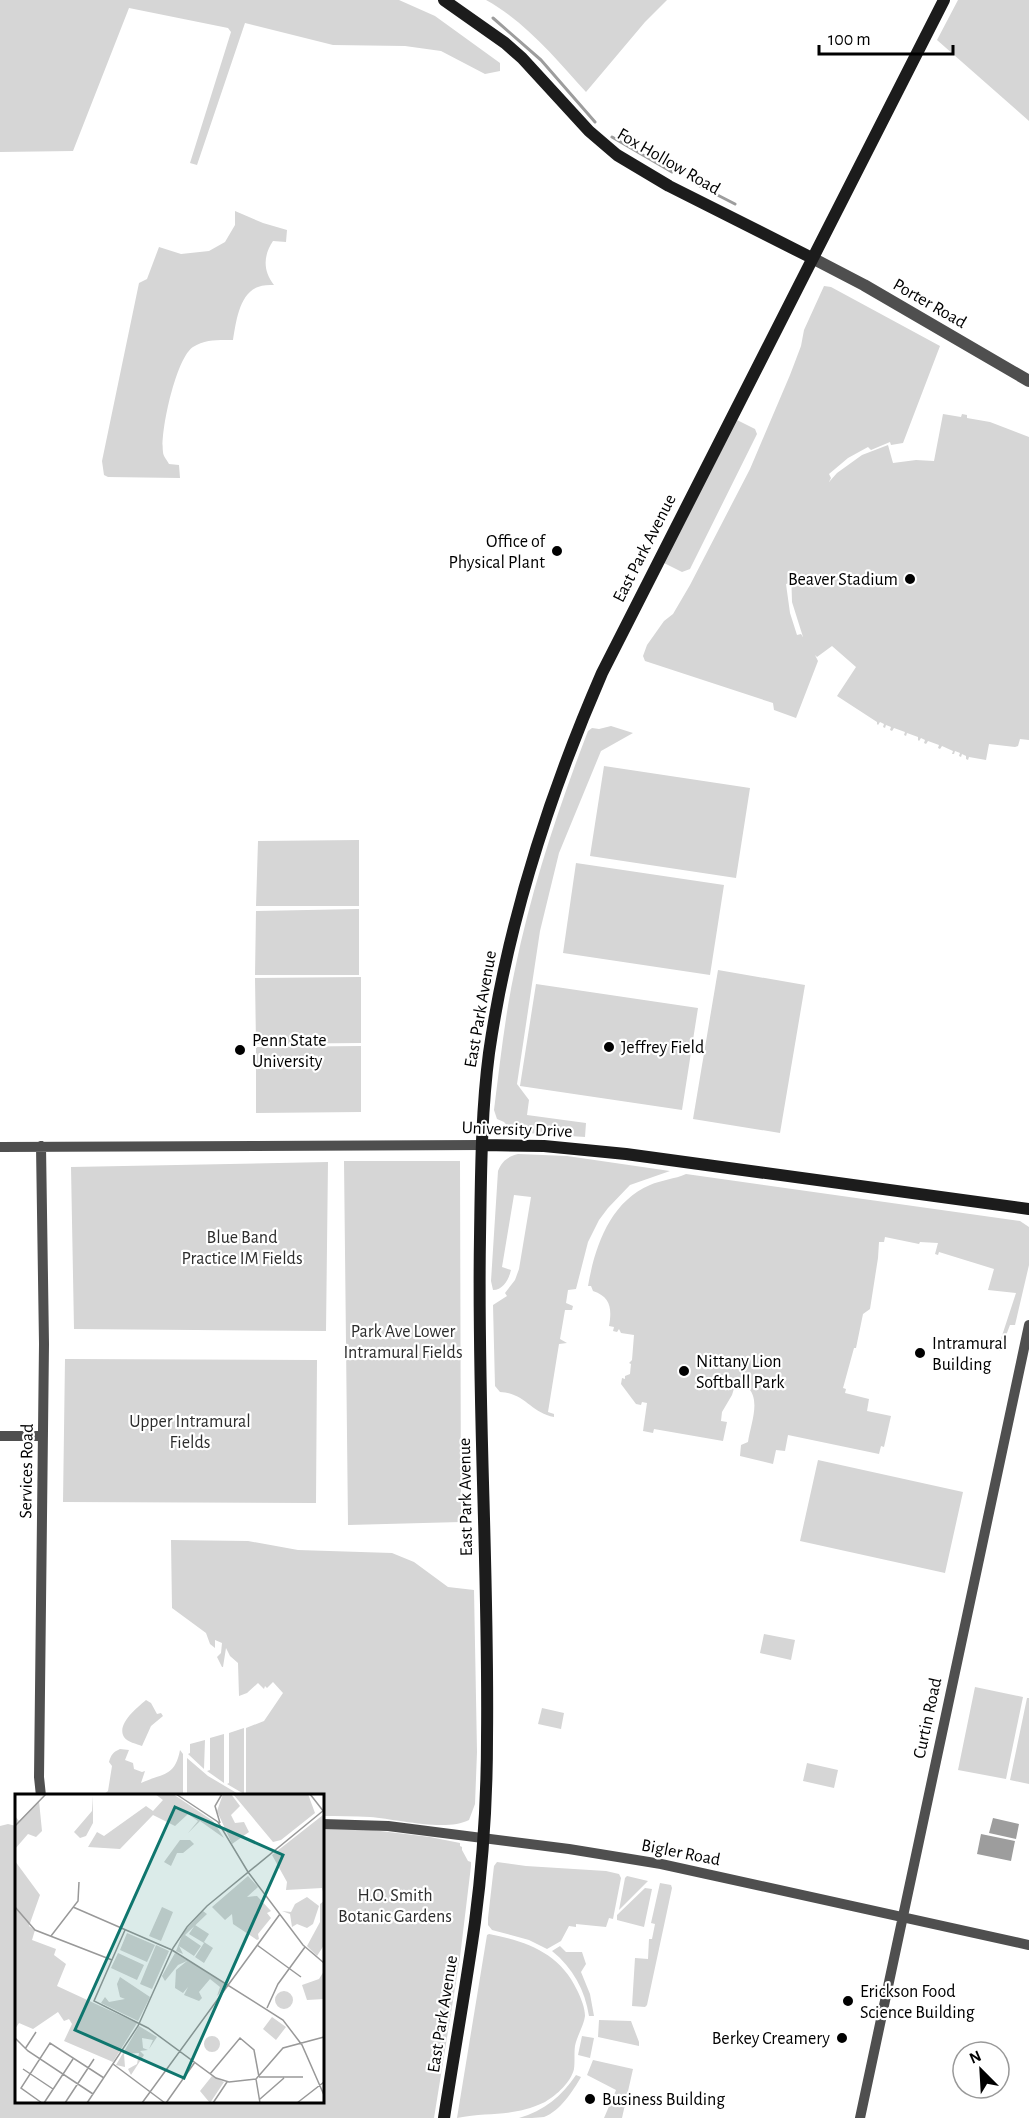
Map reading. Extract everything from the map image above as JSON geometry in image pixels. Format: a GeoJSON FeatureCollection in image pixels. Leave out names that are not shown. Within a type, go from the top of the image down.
{"type":"FeatureCollection","features":[{"type":"Feature","properties":{"kind":"main road","name":"East Park Avenue"},"geometry":{"type":"LineString","coordinates":[[444,2118],[475,1921],[483,1838],[487,1737],[479,1297],[483,1145],[489,1053],[507,956],[531,863],[568,752],[607,663],[945,0]]}},
{"type":"Feature","properties":{"kind":"main road","name":"Fox Hollow Road"},"geometry":{"type":"LineString","coordinates":[[448,2],[522,58],[590,131],[617,155],[669,186],[812,258]]}},
{"type":"Feature","properties":{"kind":"main road","name":"University Drive"},"geometry":{"type":"LineString","coordinates":[[483,1145],[544,1146],[626,1154],[1029,1209]]}},
{"type":"Feature","properties":{"kind":"street","name":"Porter Road"},"geometry":{"type":"LineString","coordinates":[[812,258],[864,285],[1029,381]]}},
{"type":"Feature","properties":{"kind":"street","name":"University Drive"},"geometry":{"type":"LineString","coordinates":[[0,1147],[483,1145]]}},
{"type":"Feature","properties":{"kind":"street","name":"Services Road"},"geometry":{"type":"LineString","coordinates":[[41,1146],[44,1334],[39,1777],[41,1794]]}},
{"type":"Feature","properties":{"kind":"street","name":"Curtin Road"},"geometry":{"type":"LineString","coordinates":[[860,2118],[1029,1325]]}},
{"type":"Feature","properties":{"kind":"street"},"geometry":{"type":"LineString","coordinates":[[0,1437],[43,1436]]}},
{"type":"Feature","properties":{"kind":"street","name":"Bigler Road"},"geometry":{"type":"LineString","coordinates":[[324,1824],[388,1826],[661,1864],[1029,1945]]}},
{"type":"Feature","properties":{"kind":"green space"},"geometry":{"type":"Polygon","coordinates":[[[0,0],[399,0],[435,16],[500,63],[500,71],[485,74],[441,51],[405,46],[333,45],[245,23],[197,165],[190,163],[231,32],[228,28],[129,8],[73,151],[0,152],[0,0]]]}},
{"type":"Feature","properties":{"kind":"green space"},"geometry":{"type":"Polygon","coordinates":[[[486,0],[667,0],[645,22],[586,92],[527,30],[486,0]]]}},
{"type":"Feature","properties":{"kind":"green space"},"geometry":{"type":"Polygon","coordinates":[[[958,0],[1029,0],[1029,121],[937,40],[958,0]]]}},
{"type":"Feature","properties":{"kind":"green space"},"geometry":{"type":"Polygon","coordinates":[[[235,211],[287,230],[286,242],[273,241],[267,252],[266,269],[274,285],[258,287],[246,296],[233,340],[213,340],[198,344],[187,354],[181,365],[170,396],[163,442],[163,454],[169,464],[179,465],[180,478],[108,477],[104,475],[102,461],[139,283],[147,279],[159,247],[181,254],[209,251],[225,242],[235,225],[235,211]]]}},
{"type":"Feature","properties":{"kind":"green space"},"geometry":{"type":"Polygon","coordinates":[[[824,286],[831,287],[940,346],[903,443],[891,445],[890,442],[871,450],[868,447],[848,458],[829,474],[831,478],[829,482],[837,473],[862,455],[888,445],[893,463],[916,460],[934,461],[943,414],[961,417],[962,414],[967,415],[967,418],[990,422],[1029,437],[1029,740],[1020,739],[1018,746],[989,744],[986,760],[969,757],[968,760],[966,756],[962,754],[961,757],[960,753],[955,751],[952,754],[953,751],[942,746],[940,749],[939,745],[928,741],[926,744],[921,738],[919,741],[918,737],[907,733],[906,736],[905,732],[894,728],[892,731],[891,727],[886,725],[885,728],[880,722],[878,725],[877,722],[837,696],[856,667],[832,646],[817,657],[815,655],[818,661],[796,718],[774,710],[773,703],[645,661],[643,656],[647,645],[664,621],[673,614],[690,585],[750,469],[790,375],[801,346],[804,330],[824,286]],[[791,569],[790,583],[786,584],[790,613],[797,635],[801,634],[803,637],[792,602],[791,569]]]}},
{"type":"Feature","properties":{"kind":"green space"},"geometry":{"type":"Polygon","coordinates":[[[737,420],[755,429],[757,434],[690,569],[682,572],[664,563],[737,420]]]}},
{"type":"Feature","properties":{"kind":"green space"},"geometry":{"type":"Polygon","coordinates":[[[611,726],[633,733],[601,751],[559,853],[540,931],[517,1084],[529,1100],[527,1115],[586,1123],[585,1137],[513,1132],[504,1122],[497,1119],[494,1110],[508,1004],[529,908],[566,790],[588,731],[592,728],[611,726]]]}},
{"type":"Feature","properties":{"kind":"green space"},"geometry":{"type":"Polygon","coordinates":[[[604,766],[750,788],[736,878],[590,856],[604,766]]]}},
{"type":"Feature","properties":{"kind":"green space"},"geometry":{"type":"Polygon","coordinates":[[[359,840],[359,906],[256,906],[258,841],[359,840]]]}},
{"type":"Feature","properties":{"kind":"green space"},"geometry":{"type":"Polygon","coordinates":[[[576,863],[724,885],[710,975],[563,953],[576,863]]]}},
{"type":"Feature","properties":{"kind":"green space"},"geometry":{"type":"Polygon","coordinates":[[[359,909],[359,975],[255,975],[256,911],[359,909]]]}},
{"type":"Feature","properties":{"kind":"green space"},"geometry":{"type":"Polygon","coordinates":[[[718,970],[805,985],[780,1133],[693,1119],[718,970]]]}},
{"type":"Feature","properties":{"kind":"green space"},"geometry":{"type":"Polygon","coordinates":[[[361,977],[361,1043],[256,1044],[255,978],[361,977]]]}},
{"type":"Feature","properties":{"kind":"green space","name":"Jeffrey Field"},"geometry":{"type":"Polygon","coordinates":[[[536,984],[698,1008],[682,1110],[520,1086],[536,984]]]}},
{"type":"Feature","properties":{"kind":"green space"},"geometry":{"type":"Polygon","coordinates":[[[361,1046],[361,1112],[256,1113],[256,1047],[361,1046]]]}},
{"type":"Feature","properties":{"kind":"green space"},"geometry":{"type":"Polygon","coordinates":[[[518,1154],[567,1156],[670,1171],[630,1185],[599,1220],[588,1242],[576,1289],[568,1290],[566,1303],[573,1306],[572,1310],[565,1310],[560,1339],[567,1343],[559,1344],[548,1412],[554,1414],[554,1417],[539,1412],[516,1396],[500,1392],[495,1386],[493,1305],[507,1296],[505,1293],[515,1280],[519,1269],[531,1197],[514,1195],[502,1267],[511,1270],[505,1283],[497,1290],[493,1290],[491,1281],[498,1171],[505,1160],[518,1154]]]}},
{"type":"Feature","properties":{"kind":"green space","name":"Park Ave Lower Intramural Fields"},"geometry":{"type":"Polygon","coordinates":[[[344,1161],[460,1161],[461,1522],[348,1525],[344,1161]]]}},
{"type":"Feature","properties":{"kind":"green space","name":"Blue Band Practice IM Fields"},"geometry":{"type":"Polygon","coordinates":[[[328,1162],[326,1331],[74,1329],[71,1167],[328,1162]]]}},
{"type":"Feature","properties":{"kind":"green space"},"geometry":{"type":"Polygon","coordinates":[[[686,1174],[1020,1221],[1029,1227],[1029,1265],[1015,1325],[1010,1325],[1000,1351],[997,1351],[1016,1293],[988,1290],[994,1269],[939,1252],[938,1255],[935,1254],[938,1243],[920,1242],[919,1244],[885,1237],[884,1242],[879,1242],[870,1309],[863,1314],[856,1348],[854,1348],[843,1388],[846,1389],[845,1393],[869,1399],[867,1411],[891,1416],[884,1447],[881,1446],[879,1454],[788,1435],[785,1451],[776,1450],[773,1464],[740,1456],[741,1445],[748,1442],[754,1399],[751,1391],[736,1382],[732,1395],[722,1412],[721,1421],[727,1422],[723,1441],[654,1429],[653,1433],[643,1431],[647,1403],[636,1404],[621,1384],[622,1378],[625,1379],[625,1376],[630,1374],[631,1364],[629,1363],[632,1360],[634,1335],[621,1333],[619,1329],[617,1332],[613,1331],[614,1327],[609,1326],[610,1309],[607,1300],[588,1286],[600,1241],[624,1202],[650,1185],[686,1174]]]}},
{"type":"Feature","properties":{"kind":"green space","name":"Upper Intramural Fields"},"geometry":{"type":"Polygon","coordinates":[[[65,1359],[317,1360],[316,1503],[63,1502],[65,1359]]]}},
{"type":"Feature","properties":{"kind":"green space"},"geometry":{"type":"Polygon","coordinates":[[[818,1460],[963,1492],[945,1573],[800,1541],[818,1460]]]}},
{"type":"Feature","properties":{"kind":"green space"},"geometry":{"type":"Polygon","coordinates":[[[171,1540],[248,1541],[298,1550],[392,1553],[414,1562],[448,1587],[474,1590],[477,1752],[475,1804],[469,1820],[447,1825],[434,1825],[370,1817],[324,1816],[324,1794],[246,1794],[246,1728],[264,1721],[283,1693],[273,1682],[264,1689],[258,1683],[247,1693],[239,1696],[238,1663],[230,1656],[226,1648],[222,1667],[217,1657],[221,1653],[222,1643],[215,1640],[215,1648],[210,1644],[206,1633],[172,1608],[171,1540]]]}},
{"type":"Feature","properties":{"kind":"green space"},"geometry":{"type":"Polygon","coordinates":[[[764,1634],[795,1640],[791,1660],[760,1653],[764,1634]]]}},
{"type":"Feature","properties":{"kind":"green space"},"geometry":{"type":"Polygon","coordinates":[[[975,1687],[1023,1697],[1006,1779],[958,1770],[975,1687]]]}},
{"type":"Feature","properties":{"kind":"green space"},"geometry":{"type":"Polygon","coordinates":[[[1027,1698],[1029,1698],[1029,1784],[1010,1780],[1027,1698]]]}},
{"type":"Feature","properties":{"kind":"green space"},"geometry":{"type":"Polygon","coordinates":[[[146,1700],[151,1703],[157,1714],[161,1713],[163,1716],[151,1726],[142,1746],[127,1740],[122,1732],[125,1721],[146,1700]]]}},
{"type":"Feature","properties":{"kind":"green space"},"geometry":{"type":"Polygon","coordinates":[[[542,1708],[564,1713],[561,1729],[538,1724],[542,1708]]]}},
{"type":"Feature","properties":{"kind":"green space"},"geometry":{"type":"Polygon","coordinates":[[[244,1728],[244,1794],[227,1784],[229,1783],[229,1733],[244,1728]]]}},
{"type":"Feature","properties":{"kind":"green space"},"geometry":{"type":"Polygon","coordinates":[[[224,1734],[224,1783],[207,1771],[210,1770],[210,1738],[224,1734]]]}},
{"type":"Feature","properties":{"kind":"green space"},"geometry":{"type":"Polygon","coordinates":[[[205,1740],[204,1769],[188,1754],[190,1744],[205,1740]]]}},
{"type":"Feature","properties":{"kind":"green space"},"geometry":{"type":"Polygon","coordinates":[[[120,1749],[129,1750],[125,1760],[133,1763],[134,1769],[145,1771],[141,1783],[171,1770],[178,1759],[180,1750],[183,1754],[183,1794],[104,1794],[108,1791],[112,1766],[109,1762],[114,1753],[120,1749]]]}},
{"type":"Feature","properties":{"kind":"green space"},"geometry":{"type":"Polygon","coordinates":[[[187,1758],[208,1776],[238,1794],[187,1794],[187,1758]]]}},
{"type":"Feature","properties":{"kind":"green space"},"geometry":{"type":"Polygon","coordinates":[[[807,1763],[838,1770],[834,1788],[803,1781],[807,1763]]]}},
{"type":"Feature","properties":{"kind":"green space","name":"H.O. Smith Botanic Gardens"},"geometry":{"type":"Polygon","coordinates":[[[8,1824],[15,1826],[15,2103],[324,2103],[324,1829],[372,1830],[460,1843],[471,1866],[460,1957],[434,2118],[0,2118],[0,1826],[8,1824]]]}},
{"type":"Feature","properties":{"kind":"green space"},"geometry":{"type":"Polygon","coordinates":[[[497,1862],[619,1874],[621,1878],[613,1919],[609,1918],[606,1927],[576,1924],[576,1927],[569,1926],[561,1941],[547,1949],[529,1940],[492,1930],[488,1925],[488,1918],[494,1866],[497,1862]]]}},
{"type":"Feature","properties":{"kind":"green space"},"geometry":{"type":"Polygon","coordinates":[[[627,1876],[648,1881],[619,1910],[625,1878],[627,1876]]]}},
{"type":"Feature","properties":{"kind":"green space"},"geometry":{"type":"Polygon","coordinates":[[[660,1883],[671,1885],[672,1888],[647,2005],[645,2007],[632,2006],[635,1958],[648,1959],[649,1939],[652,1939],[655,1924],[651,1923],[660,1883]]]}},
{"type":"Feature","properties":{"kind":"green space"},"geometry":{"type":"Polygon","coordinates":[[[645,1888],[652,1889],[644,1927],[617,1920],[617,1915],[645,1888]]]}},
{"type":"Feature","properties":{"kind":"green space"},"geometry":{"type":"Polygon","coordinates":[[[487,1935],[529,1945],[551,1958],[570,1977],[581,2000],[585,2016],[575,2046],[572,2074],[563,2088],[554,2096],[545,2102],[522,2110],[457,2118],[487,1935]]]}},
{"type":"Feature","properties":{"kind":"green space"},"geometry":{"type":"Polygon","coordinates":[[[560,1946],[566,1952],[582,1952],[586,1964],[581,1972],[590,1994],[594,2016],[589,2016],[581,1988],[572,1972],[552,1951],[560,1946]]]}},
{"type":"Feature","properties":{"kind":"green space"},"geometry":{"type":"Polygon","coordinates":[[[599,2020],[631,2021],[639,2046],[598,2037],[599,2020]]]}},
{"type":"Feature","properties":{"kind":"green space"},"geometry":{"type":"Polygon","coordinates":[[[582,2036],[594,2038],[590,2058],[578,2055],[582,2036]]]}},
{"type":"Feature","properties":{"kind":"green space"},"geometry":{"type":"Polygon","coordinates":[[[593,2060],[633,2069],[622,2118],[604,2118],[616,2090],[587,2075],[593,2060]]]}},
{"type":"Feature","properties":{"kind":"green space"},"geometry":{"type":"Polygon","coordinates":[[[576,2075],[581,2077],[570,2094],[550,2114],[544,2117],[519,2118],[552,2102],[576,2075]]]}},
{"type":"Feature","properties":{"kind":"shaded area"},"geometry":{"type":"Polygon","coordinates":[[[993,1818],[1019,1824],[1016,1839],[989,1833],[993,1818]]]}},
{"type":"Feature","properties":{"kind":"shaded area"},"geometry":{"type":"Polygon","coordinates":[[[981,1834],[1015,1841],[1011,1861],[977,1854],[981,1834]]]}},
{"type":"Feature","properties":{"kind":"waterway"},"geometry":{"type":"LineString","coordinates":[[493,18],[541,60],[595,122]]}},
{"type":"Feature","properties":{"kind":"waterway"},"geometry":{"type":"LineString","coordinates":[[612,137],[672,172]]}},
{"type":"Feature","properties":{"kind":"waterway"},"geometry":{"type":"LineString","coordinates":[[696,184],[735,204]]}},
{"type":"Feature","properties":{"kind":"place","name":"Office of Physical Plant"},"geometry":{"type":"Point","coordinates":[557,551]}},
{"type":"Feature","properties":{"kind":"place","name":"Beaver Stadium"},"geometry":{"type":"Point","coordinates":[910,579]}},
{"type":"Feature","properties":{"kind":"place","name":"Jeffrey Field"},"geometry":{"type":"Point","coordinates":[609,1047]}},
{"type":"Feature","properties":{"kind":"place","name":"Penn State University"},"geometry":{"type":"Point","coordinates":[240,1050]}},
{"type":"Feature","properties":{"kind":"place","name":"Intramural Building"},"geometry":{"type":"Point","coordinates":[920,1353]}},
{"type":"Feature","properties":{"kind":"place","name":"Nittany Lion Softball Park"},"geometry":{"type":"Point","coordinates":[684,1371]}},
{"type":"Feature","properties":{"kind":"place","name":"Erickson Food Science Building"},"geometry":{"type":"Point","coordinates":[848,2001]}},
{"type":"Feature","properties":{"kind":"place","name":"Berkey Creamery"},"geometry":{"type":"Point","coordinates":[842,2038]}},
{"type":"Feature","properties":{"kind":"place","name":"Business Building"},"geometry":{"type":"Point","coordinates":[590,2099]}}]}
